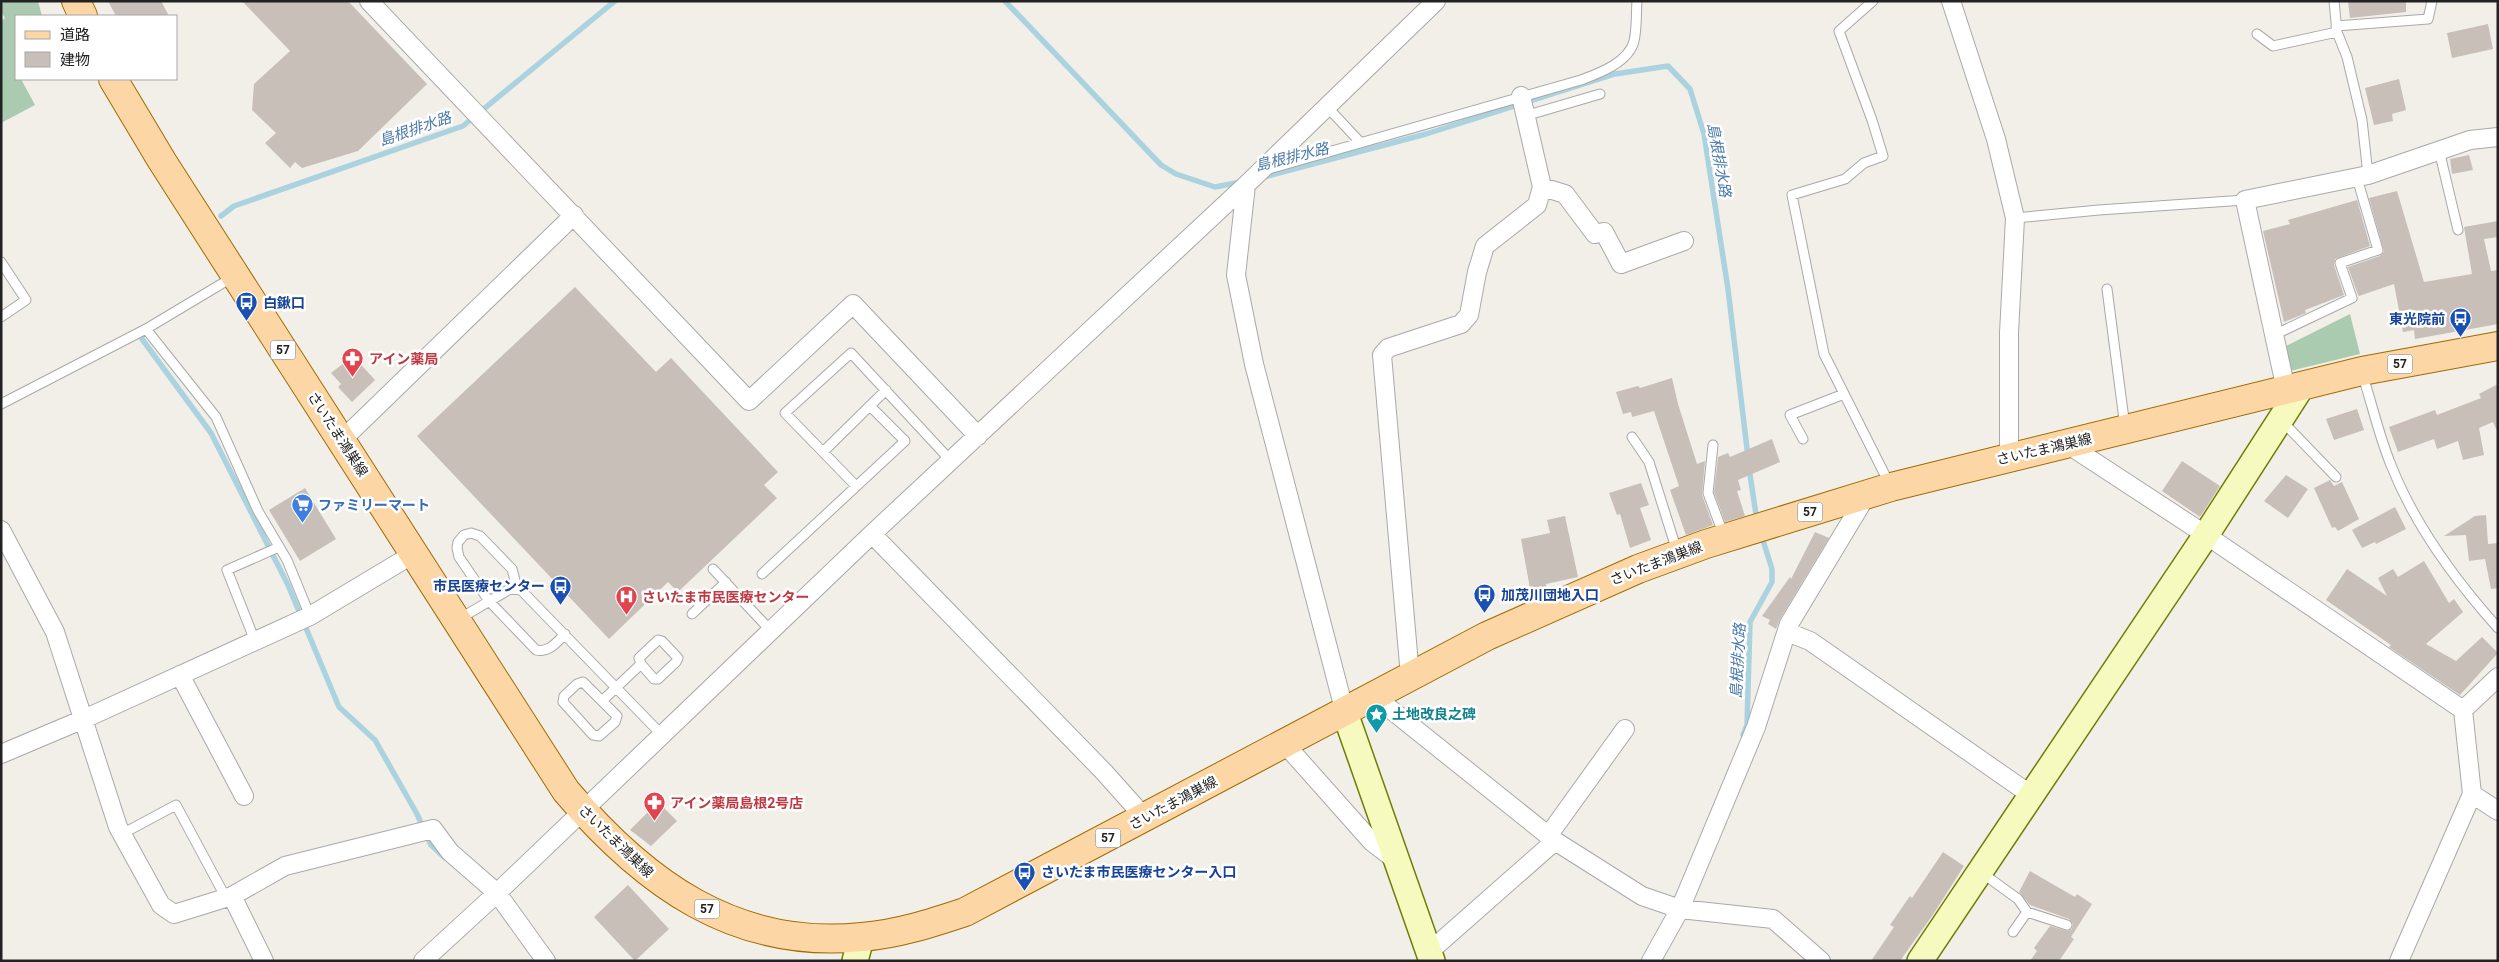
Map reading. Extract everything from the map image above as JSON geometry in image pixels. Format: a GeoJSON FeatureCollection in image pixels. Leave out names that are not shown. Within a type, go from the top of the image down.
{"type":"FeatureCollection","features":[{"type":"Feature","properties":{"kind":"main road"},"geometry":{"type":"LineString","coordinates":[[76,1],[83,15]]}},
{"type":"Feature","properties":{"kind":"main road","name":"さいたま鴻巣線"},"geometry":{"type":"LineString","coordinates":[[114,80],[235,276],[415,553],[551,770],[583,810],[617,846],[656,880],[688,900],[725,917],[783,935],[828,938],[858,949],[966,912],[1284,743],[1345,713],[1486,636],[1557,603],[1678,554],[1880,490],[2362,372],[2498,346]]}},
{"type":"Feature","properties":{"kind":"street"},"geometry":{"type":"LineString","coordinates":[[369,1],[749,401],[853,304],[978,436]]}},
{"type":"Feature","properties":{"kind":"street"},"geometry":{"type":"LineString","coordinates":[[423,961],[497,893],[872,534],[1246,185],[1436,1]]}},
{"type":"Feature","properties":{"kind":"street"},"geometry":{"type":"LineString","coordinates":[[1951,1],[1996,139],[2015,218],[2009,333],[2009,458]]}},
{"type":"Feature","properties":{"kind":"street"},"geometry":{"type":"LineString","coordinates":[[1410,676],[1382,355],[1388,348],[1461,324],[1469,315],[1477,272],[1485,246],[1537,205],[1542,187],[1521,96]]}},
{"type":"Feature","properties":{"kind":"street"},"geometry":{"type":"LineString","coordinates":[[1920,961],[2281,420],[2294,388],[2274,335],[2245,200],[2363,176],[2470,140],[2498,136]]}},
{"type":"Feature","properties":{"kind":"street"},"geometry":{"type":"LineString","coordinates":[[1246,185],[1236,275],[1254,364],[1345,713],[1431,957],[1552,838],[1625,729]]}},
{"type":"Feature","properties":{"kind":"street"},"geometry":{"type":"LineString","coordinates":[[1542,187],[1565,194],[1595,234],[1604,232],[1621,264],[1684,241]]}},
{"type":"Feature","properties":{"kind":"street"},"geometry":{"type":"LineString","coordinates":[[342,440],[574,215]]}},
{"type":"Feature","properties":{"kind":"street"},"geometry":{"type":"LineString","coordinates":[[2067,444],[2206,534],[2462,710],[2472,794],[2399,961]]}},
{"type":"Feature","properties":{"kind":"street"},"geometry":{"type":"LineString","coordinates":[[1652,961],[1679,908],[1756,727],[1786,632],[1880,490]]}},
{"type":"Feature","properties":{"kind":"street"},"geometry":{"type":"LineString","coordinates":[[1,530],[55,632],[118,827],[161,905],[174,914],[229,897],[285,866],[433,829],[450,852],[497,893],[546,961]]}},
{"type":"Feature","properties":{"kind":"street"},"geometry":{"type":"LineString","coordinates":[[872,534],[1104,772],[1145,818]]}},
{"type":"Feature","properties":{"kind":"street"},"geometry":{"type":"LineString","coordinates":[[1,754],[84,719],[310,616],[415,553]]}},
{"type":"Feature","properties":{"kind":"street"},"geometry":{"type":"LineString","coordinates":[[1786,632],[1810,641],[2031,795]]}},
{"type":"Feature","properties":{"kind":"street"},"geometry":{"type":"LineString","coordinates":[[180,675],[244,796]]}},
{"type":"Feature","properties":{"kind":"street"},"geometry":{"type":"LineString","coordinates":[[2462,710],[2498,677]]}},
{"type":"Feature","properties":{"kind":"street"},"geometry":{"type":"LineString","coordinates":[[1374,696],[1552,838],[1642,896],[1679,908],[1773,919],[1821,961]]}},
{"type":"Feature","properties":{"kind":"street"},"geometry":{"type":"LineString","coordinates":[[1284,743],[1372,842],[1397,861]]}},
{"type":"Feature","properties":{"kind":"street"},"geometry":{"type":"LineString","coordinates":[[2472,794],[2498,811]]}},
{"type":"Feature","properties":{"kind":"street"},"geometry":{"type":"LineString","coordinates":[[229,897],[264,961]]}},
{"type":"Feature","properties":{"kind":"lane"},"geometry":{"type":"LineString","coordinates":[[1259,172],[1582,80],[1616,65],[1634,43],[1637,1]]}},
{"type":"Feature","properties":{"kind":"lane"},"geometry":{"type":"LineString","coordinates":[[1873,1],[1838,31],[1872,120],[1883,156],[1864,162],[1845,179],[1792,195],[1824,354],[1844,394],[1880,490]]}},
{"type":"Feature","properties":{"kind":"lane"},"geometry":{"type":"LineString","coordinates":[[2274,335],[2352,298],[2340,263],[2378,250],[2363,176],[2362,120],[2347,57],[2336,29],[2334,1]]}},
{"type":"Feature","properties":{"kind":"lane"},"geometry":{"type":"LineString","coordinates":[[2257,34],[2273,46],[2336,29],[2428,19],[2432,1]]}},
{"type":"Feature","properties":{"kind":"lane"},"geometry":{"type":"LineString","coordinates":[[1526,116],[1600,94]]}},
{"type":"Feature","properties":{"kind":"lane"},"geometry":{"type":"LineString","coordinates":[[1324,108],[1331,112],[1360,142]]}},
{"type":"Feature","properties":{"kind":"lane"},"geometry":{"type":"LineString","coordinates":[[2439,150],[2458,230]]}},
{"type":"Feature","properties":{"kind":"lane"},"geometry":{"type":"LineString","coordinates":[[2015,218],[2245,200]]}},
{"type":"Feature","properties":{"kind":"lane"},"geometry":{"type":"LineString","coordinates":[[1,262],[26,300],[1,317]]}},
{"type":"Feature","properties":{"kind":"lane"},"geometry":{"type":"LineString","coordinates":[[1,404],[146,329],[235,276]]}},
{"type":"Feature","properties":{"kind":"lane"},"geometry":{"type":"LineString","coordinates":[[2107,289],[2125,430]]}},
{"type":"Feature","properties":{"kind":"lane"},"geometry":{"type":"LineString","coordinates":[[146,329],[216,417],[258,511],[279,547],[310,616]]}},
{"type":"Feature","properties":{"kind":"lane"},"geometry":{"type":"LineString","coordinates":[[856,486],[785,413],[851,353],[951,461]]}},
{"type":"Feature","properties":{"kind":"lane"},"geometry":{"type":"LineString","coordinates":[[2362,372],[2391,466],[2422,527],[2459,584],[2498,628]]}},
{"type":"Feature","properties":{"kind":"lane"},"geometry":{"type":"LineString","coordinates":[[823,452],[886,390]]}},
{"type":"Feature","properties":{"kind":"lane"},"geometry":{"type":"LineString","coordinates":[[1803,439],[1790,415],[1844,394]]}},
{"type":"Feature","properties":{"kind":"lane"},"geometry":{"type":"LineString","coordinates":[[762,574],[905,441],[870,406]]}},
{"type":"Feature","properties":{"kind":"lane"},"geometry":{"type":"LineString","coordinates":[[2281,420],[2336,478]]}},
{"type":"Feature","properties":{"kind":"lane"},"geometry":{"type":"LineString","coordinates":[[1632,437],[1649,462],[1678,554]]}},
{"type":"Feature","properties":{"kind":"lane"},"geometry":{"type":"LineString","coordinates":[[1713,445],[1708,493],[1724,538]]}},
{"type":"Feature","properties":{"kind":"lane"},"geometry":{"type":"LineString","coordinates":[[565,634],[550,649],[536,650],[489,601],[458,554],[458,542],[464,536],[474,534],[483,538],[512,570],[518,588],[524,592],[617,687],[662,735]]}},
{"type":"Feature","properties":{"kind":"lane"},"geometry":{"type":"LineString","coordinates":[[256,641],[228,570],[279,547]]}},
{"type":"Feature","properties":{"kind":"lane"},"geometry":{"type":"LineString","coordinates":[[713,569],[771,631]]}},
{"type":"Feature","properties":{"kind":"lane"},"geometry":{"type":"LineString","coordinates":[[692,614],[726,582]]}},
{"type":"Feature","properties":{"kind":"lane"},"geometry":{"type":"LineString","coordinates":[[457,620],[510,589],[518,588]]}},
{"type":"Feature","properties":{"kind":"lane"},"geometry":{"type":"LineString","coordinates":[[658,640],[662,641],[678,658],[658,679],[654,679],[641,664],[639,658],[658,640]]}},
{"type":"Feature","properties":{"kind":"lane"},"geometry":{"type":"LineString","coordinates":[[603,700],[641,664]]}},
{"type":"Feature","properties":{"kind":"lane"},"geometry":{"type":"LineString","coordinates":[[583,682],[603,700],[615,713],[616,718],[601,735],[595,736],[565,705],[563,699],[577,684],[583,682]]}},
{"type":"Feature","properties":{"kind":"lane"},"geometry":{"type":"LineString","coordinates":[[122,834],[176,805],[229,897]]}},
{"type":"Feature","properties":{"kind":"lane"},"geometry":{"type":"LineString","coordinates":[[1979,872],[2018,899],[2027,912],[2067,925]]}},
{"type":"Feature","properties":{"kind":"lane"},"geometry":{"type":"LineString","coordinates":[[2013,932],[2027,912]]}},
{"type":"Feature","properties":{"kind":"green space"},"geometry":{"type":"Polygon","coordinates":[[[1,1],[38,1],[42,15],[15,15],[15,80],[22,80],[35,105],[1,123],[1,21],[5,18],[1,11],[1,1]]]}},
{"type":"Feature","properties":{"kind":"green space"},"geometry":{"type":"Polygon","coordinates":[[[2350,314],[2360,354],[2290,371],[2284,347],[2350,314]]]}},
{"type":"Feature","properties":{"kind":"building"},"geometry":{"type":"Polygon","coordinates":[[[108,1],[161,1],[168,15],[115,15],[108,1]]]}},
{"type":"Feature","properties":{"kind":"building"},"geometry":{"type":"Polygon","coordinates":[[[242,1],[348,1],[427,84],[358,151],[302,168],[295,162],[290,168],[265,143],[276,133],[252,110],[254,84],[290,51],[242,1]]]}},
{"type":"Feature","properties":{"kind":"building"},"geometry":{"type":"Polygon","coordinates":[[[2348,1],[2406,1],[2406,12],[2350,18],[2348,1]]]}},
{"type":"Feature","properties":{"kind":"building"},"geometry":{"type":"Polygon","coordinates":[[[2488,24],[2493,49],[2452,58],[2447,33],[2488,24]]]}},
{"type":"Feature","properties":{"kind":"building"},"geometry":{"type":"Polygon","coordinates":[[[2399,79],[2406,110],[2392,114],[2393,121],[2374,125],[2365,88],[2399,79]]]}},
{"type":"Feature","properties":{"kind":"building"},"geometry":{"type":"Polygon","coordinates":[[[2469,155],[2473,170],[2452,174],[2450,159],[2469,155]]]}},
{"type":"Feature","properties":{"kind":"building"},"geometry":{"type":"Polygon","coordinates":[[[2397,191],[2424,282],[2472,274],[2464,227],[2498,221],[2498,237],[2484,239],[2491,271],[2498,270],[2498,324],[2415,339],[2414,330],[2403,332],[2394,284],[2358,295],[2348,267],[2380,256],[2384,251],[2369,198],[2397,191]]]}},
{"type":"Feature","properties":{"kind":"building"},"geometry":{"type":"Polygon","coordinates":[[[2357,200],[2370,246],[2335,259],[2334,265],[2344,295],[2305,310],[2306,313],[2284,322],[2263,231],[2290,224],[2288,220],[2357,200]]]}},
{"type":"Feature","properties":{"kind":"building"},"geometry":{"type":"Polygon","coordinates":[[[575,287],[656,372],[671,358],[778,472],[764,485],[777,498],[678,592],[668,582],[609,639],[417,436],[575,287]]]}},
{"type":"Feature","properties":{"kind":"building"},"geometry":{"type":"Polygon","coordinates":[[[353,356],[375,380],[352,402],[338,387],[341,384],[331,373],[353,356]]]}},
{"type":"Feature","properties":{"kind":"building"},"geometry":{"type":"Polygon","coordinates":[[[1672,378],[1697,464],[1705,461],[1702,495],[1713,525],[1686,535],[1670,490],[1679,486],[1654,411],[1632,417],[1631,412],[1623,414],[1616,392],[1638,386],[1640,388],[1672,378]]]}},
{"type":"Feature","properties":{"kind":"building"},"geometry":{"type":"Polygon","coordinates":[[[2498,384],[2498,433],[2493,422],[2479,428],[2484,455],[2463,460],[2458,441],[2437,449],[2434,439],[2398,452],[2389,427],[2435,410],[2437,415],[2481,398],[2479,394],[2498,384]]]}},
{"type":"Feature","properties":{"kind":"building"},"geometry":{"type":"Polygon","coordinates":[[[2357,409],[2364,430],[2334,440],[2326,419],[2357,409]]]}},
{"type":"Feature","properties":{"kind":"building"},"geometry":{"type":"Polygon","coordinates":[[[1772,439],[1780,462],[1738,480],[1741,490],[1737,491],[1745,516],[1725,522],[1714,492],[1718,457],[1728,453],[1730,457],[1772,439]]]}},
{"type":"Feature","properties":{"kind":"building"},"geometry":{"type":"Polygon","coordinates":[[[2182,461],[2220,486],[2200,517],[2162,491],[2182,461]]]}},
{"type":"Feature","properties":{"kind":"building"},"geometry":{"type":"Polygon","coordinates":[[[2286,475],[2308,489],[2288,518],[2264,501],[2286,475]]]}},
{"type":"Feature","properties":{"kind":"building"},"geometry":{"type":"Polygon","coordinates":[[[2330,480],[2334,486],[2342,482],[2359,519],[2338,531],[2335,527],[2332,528],[2314,488],[2330,480]]]}},
{"type":"Feature","properties":{"kind":"building"},"geometry":{"type":"Polygon","coordinates":[[[1641,483],[1649,505],[1640,508],[1651,540],[1630,548],[1620,514],[1617,515],[1609,493],[1641,483]]]}},
{"type":"Feature","properties":{"kind":"building","name":"ファミリーマート"},"geometry":{"type":"Polygon","coordinates":[[[305,488],[336,539],[300,561],[269,510],[305,488]]]}},
{"type":"Feature","properties":{"kind":"building"},"geometry":{"type":"Polygon","coordinates":[[[2395,507],[2406,529],[2376,544],[2375,542],[2362,548],[2352,530],[2395,507]]]}},
{"type":"Feature","properties":{"kind":"building"},"geometry":{"type":"Polygon","coordinates":[[[2486,515],[2488,544],[2498,543],[2498,588],[2491,589],[2485,559],[2469,561],[2466,535],[2444,536],[2475,516],[2486,515]]]}},
{"type":"Feature","properties":{"kind":"building"},"geometry":{"type":"Polygon","coordinates":[[[1565,516],[1578,577],[1546,584],[1547,592],[1531,594],[1521,539],[1550,533],[1547,520],[1565,516]]]}},
{"type":"Feature","properties":{"kind":"building"},"geometry":{"type":"Polygon","coordinates":[[[1815,532],[1829,538],[1780,619],[1776,629],[1768,624],[1770,620],[1762,616],[1790,577],[1791,579],[1815,532]]]}},
{"type":"Feature","properties":{"kind":"building"},"geometry":{"type":"Polygon","coordinates":[[[2424,561],[2449,603],[2454,599],[2463,612],[2426,644],[2456,661],[2482,637],[2498,653],[2460,695],[2389,647],[2391,645],[2326,600],[2347,569],[2387,596],[2378,578],[2393,569],[2398,577],[2424,561]]]}},
{"type":"Feature","properties":{"kind":"building"},"geometry":{"type":"Polygon","coordinates":[[[658,802],[677,821],[651,846],[630,830],[658,802]]]}},
{"type":"Feature","properties":{"kind":"building"},"geometry":{"type":"Polygon","coordinates":[[[1943,852],[1964,866],[1934,913],[1900,961],[1871,961],[1894,927],[1890,925],[1910,896],[1912,898],[1943,852]]]}},
{"type":"Feature","properties":{"kind":"building"},"geometry":{"type":"Polygon","coordinates":[[[2030,871],[2075,897],[2077,894],[2092,904],[2071,937],[2074,939],[2059,961],[2030,961],[2037,951],[2034,948],[2050,926],[2068,931],[2072,929],[2073,924],[2069,919],[2030,905],[2019,892],[2030,871]]]}},
{"type":"Feature","properties":{"kind":"building"},"geometry":{"type":"Polygon","coordinates":[[[628,885],[669,929],[635,961],[594,917],[628,885]]]}},
{"type":"Feature","properties":{"kind":"waterway","name":"島根排水路"},"geometry":{"type":"LineString","coordinates":[[221,216],[234,206],[463,126],[615,1]]}},
{"type":"Feature","properties":{"kind":"waterway","name":"島根排水路"},"geometry":{"type":"LineString","coordinates":[[1005,1],[1161,165],[1176,174],[1215,187],[1241,182]]}},
{"type":"Feature","properties":{"kind":"waterway","name":"島根排水路"},"geometry":{"type":"LineString","coordinates":[[1260,178],[1426,134],[1615,74],[1668,66],[1690,89],[1704,134],[1728,289],[1748,457]]}},
{"type":"Feature","properties":{"kind":"waterway"},"geometry":{"type":"LineString","coordinates":[[142,339],[211,433],[288,585],[339,707],[375,740],[417,814],[431,845],[445,858]]}},
{"type":"Feature","properties":{"kind":"waterway","name":"島根排水路"},"geometry":{"type":"LineString","coordinates":[[1749,468],[1757,521]]}},
{"type":"Feature","properties":{"kind":"waterway","name":"島根排水路"},"geometry":{"type":"LineString","coordinates":[[1743,735],[1747,725],[1750,622],[1772,582],[1772,569],[1761,534]]}},
{"type":"Feature","properties":{"kind":"place","name":"白鍬口"},"geometry":{"type":"Point","coordinates":[247,322]}},
{"type":"Feature","properties":{"kind":"place","name":"東光院前"},"geometry":{"type":"Point","coordinates":[2461,338]}},
{"type":"Feature","properties":{"kind":"place","name":"アイン薬局"},"geometry":{"type":"Point","coordinates":[353,378]}},
{"type":"Feature","properties":{"kind":"place","name":"ファミリーマート"},"geometry":{"type":"Point","coordinates":[302,524]}},
{"type":"Feature","properties":{"kind":"place","name":"市民医療センター"},"geometry":{"type":"Point","coordinates":[561,605]}},
{"type":"Feature","properties":{"kind":"place","name":"加茂川団地入口"},"geometry":{"type":"Point","coordinates":[1485,614]}},
{"type":"Feature","properties":{"kind":"place","name":"さいたま市民医療センター"},"geometry":{"type":"Point","coordinates":[626,616]}},
{"type":"Feature","properties":{"kind":"place","name":"土地改良之碑"},"geometry":{"type":"Point","coordinates":[1376,733]}},
{"type":"Feature","properties":{"kind":"place","name":"アイン薬局島根2号店"},"geometry":{"type":"Point","coordinates":[654,822]}},
{"type":"Feature","properties":{"kind":"place","name":"さいたま市民医療センター入口"},"geometry":{"type":"Point","coordinates":[1025,891]}}]}
